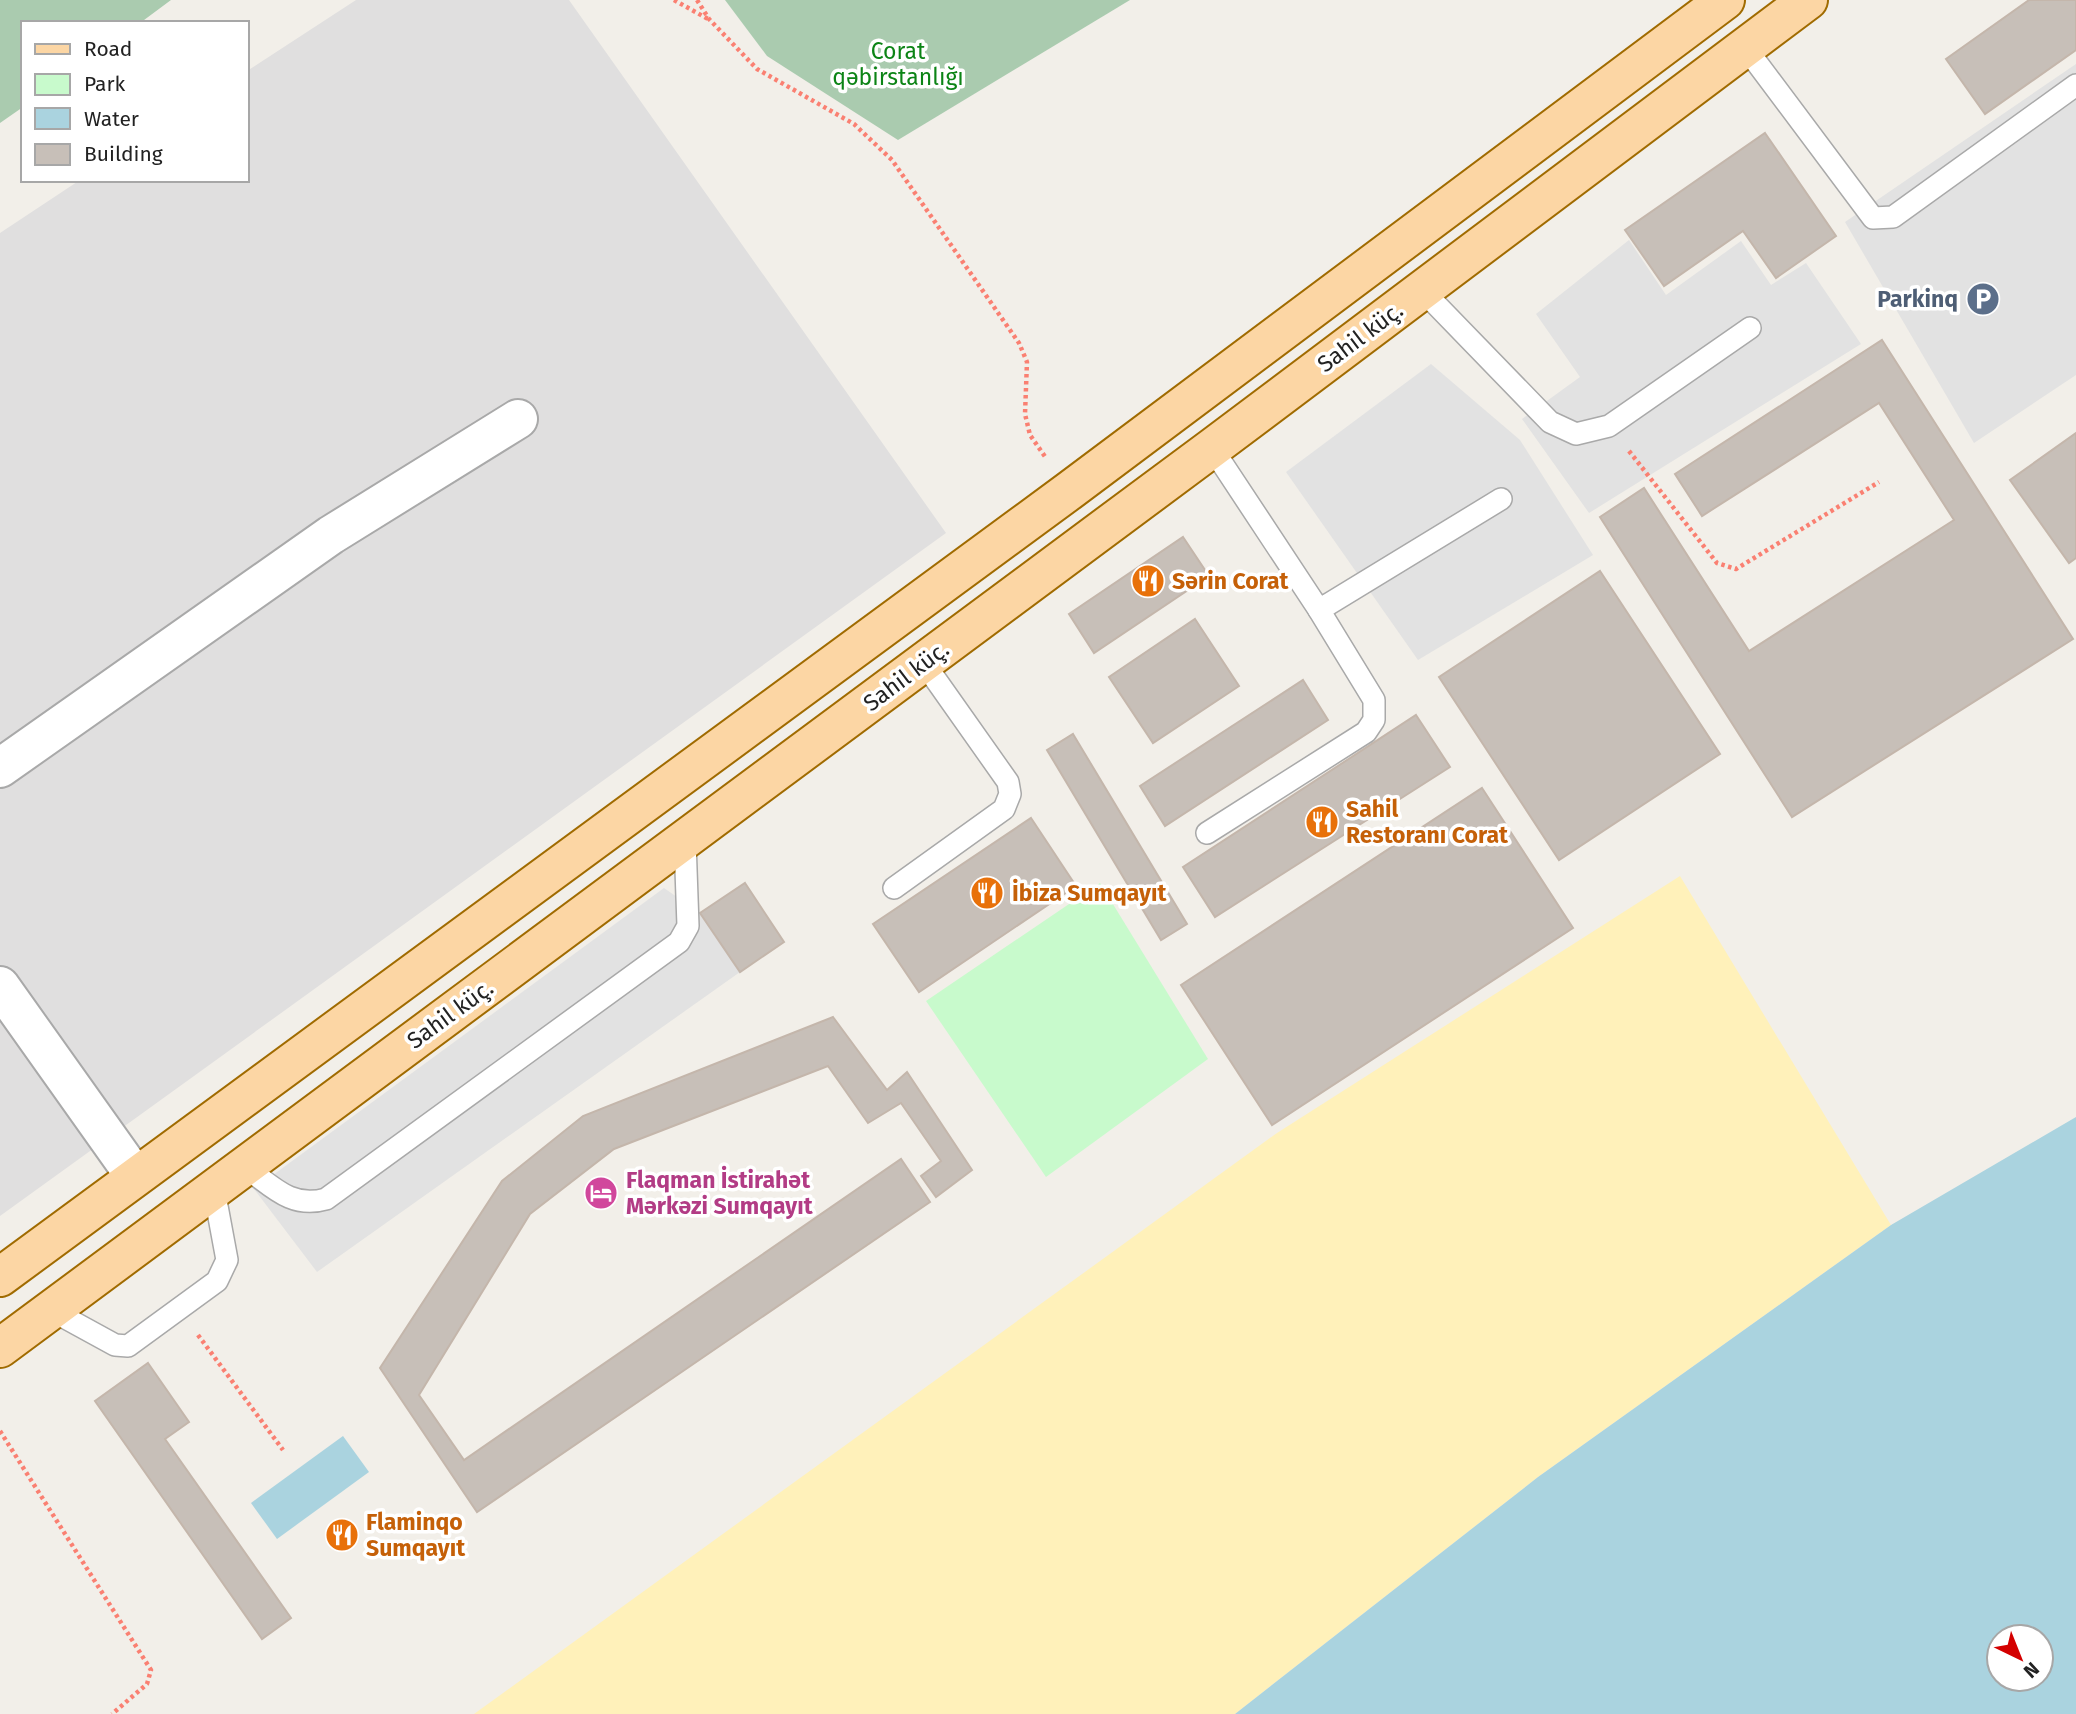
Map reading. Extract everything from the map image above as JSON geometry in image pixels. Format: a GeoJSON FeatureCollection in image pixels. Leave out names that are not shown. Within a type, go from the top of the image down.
{"type":"FeatureCollection","features":[{"type":"Feature","properties":{"kind":"main road"},"geometry":{"type":"LineString","coordinates":[[0,1277],[1069,491],[1725,0]]}},
{"type":"Feature","properties":{"kind":"main road","name":"Sahil küç."},"geometry":{"type":"LineString","coordinates":[[0,1348],[924,663],[1808,0]]}},
{"type":"Feature","properties":{"kind":"street"},"geometry":{"type":"LineString","coordinates":[[0,768],[331,535],[518,419]]}},
{"type":"Feature","properties":{"kind":"street"},"geometry":{"type":"LineString","coordinates":[[0,986],[135,1176]]}},
{"type":"Feature","properties":{"kind":"lane"},"geometry":{"type":"LineString","coordinates":[[1745,47],[1873,218],[1893,217],[2076,85]]}},
{"type":"Feature","properties":{"kind":"lane"},"geometry":{"type":"LineString","coordinates":[[1422,290],[1550,422],[1576,434],[1609,426],[1750,328]]}},
{"type":"Feature","properties":{"kind":"lane"},"geometry":{"type":"LineString","coordinates":[[1207,833],[1366,732],[1374,720],[1374,700],[1319,610],[1212,448]]}},
{"type":"Feature","properties":{"kind":"lane"},"geometry":{"type":"LineString","coordinates":[[1319,610],[1501,499]]}},
{"type":"Feature","properties":{"kind":"lane"},"geometry":{"type":"LineString","coordinates":[[894,888],[1004,809],[1010,794],[1008,782],[924,663]]}},
{"type":"Feature","properties":{"kind":"lane"},"geometry":{"type":"LineString","coordinates":[[244,1166],[287,1197],[307,1205],[326,1199],[679,942],[688,926],[685,841]]}},
{"type":"Feature","properties":{"kind":"lane"},"geometry":{"type":"LineString","coordinates":[[51,1310],[115,1345],[128,1346],[218,1281],[228,1260],[214,1190]]}},
{"type":"Feature","properties":{"kind":"path"},"geometry":{"type":"LineString","coordinates":[[674,0],[709,19]]}},
{"type":"Feature","properties":{"kind":"path"},"geometry":{"type":"LineString","coordinates":[[697,0],[709,19],[757,69],[855,124],[892,160],[1019,342],[1027,362],[1025,414],[1030,435],[1069,491]]}},
{"type":"Feature","properties":{"kind":"path"},"geometry":{"type":"LineString","coordinates":[[1609,426],[1717,563],[1736,569],[1879,482]]}},
{"type":"Feature","properties":{"kind":"path"},"geometry":{"type":"LineString","coordinates":[[179,1309],[283,1450]]}},
{"type":"Feature","properties":{"kind":"path"},"geometry":{"type":"LineString","coordinates":[[0,1431],[151,1670],[147,1684],[112,1714]]}},
{"type":"Feature","properties":{"kind":"shaded area"},"geometry":{"type":"Polygon","coordinates":[[[356,0],[569,0],[946,533],[0,1216],[0,233],[77,182],[248,182],[248,70],[356,0]]]}},
{"type":"Feature","properties":{"kind":"shaded area","name":"Parkinq"},"geometry":{"type":"Polygon","coordinates":[[[2076,64],[2076,375],[1974,443],[1845,222],[2076,64]]]}},
{"type":"Feature","properties":{"kind":"shaded area"},"geometry":{"type":"Polygon","coordinates":[[[1629,240],[1666,295],[1741,241],[1771,285],[1806,263],[1861,344],[1589,513],[1522,419],[1580,377],[1536,314],[1629,240]]]}},
{"type":"Feature","properties":{"kind":"shaded area"},"geometry":{"type":"Polygon","coordinates":[[[1431,364],[1520,440],[1593,555],[1418,660],[1286,472],[1431,364]]]}},
{"type":"Feature","properties":{"kind":"shaded area"},"geometry":{"type":"Polygon","coordinates":[[[664,888],[700,913],[740,972],[317,1272],[254,1189],[664,888]]]}},
{"type":"Feature","properties":{"kind":"sand"},"geometry":{"type":"Polygon","coordinates":[[[1680,876],[1891,1225],[1538,1477],[1235,1714],[474,1714],[1277,1133],[1680,876]]]}},
{"type":"Feature","properties":{"kind":"green space"},"geometry":{"type":"Polygon","coordinates":[[[0,0],[171,0],[143,21],[21,21],[21,108],[0,123],[0,0]]]}},
{"type":"Feature","properties":{"kind":"green space","name":"Corat qəbirstanlığı"},"geometry":{"type":"Polygon","coordinates":[[[725,0],[1130,0],[898,140],[767,56],[725,0]]]}},
{"type":"Feature","properties":{"kind":"green space"},"geometry":{"type":"Polygon","coordinates":[[[1100,883],[1208,1059],[1046,1177],[926,1001],[1100,883]]]}},
{"type":"Feature","properties":{"kind":"water"},"geometry":{"type":"Polygon","coordinates":[[[2076,1117],[2076,1714],[1235,1714],[1538,1477],[1891,1225],[2076,1117]]]}},
{"type":"Feature","properties":{"kind":"water"},"geometry":{"type":"Polygon","coordinates":[[[343,1436],[369,1472],[277,1539],[251,1503],[343,1436]]]}},
{"type":"Feature","properties":{"kind":"building"},"geometry":{"type":"Polygon","coordinates":[[[2029,0],[2076,0],[2076,50],[1985,114],[1946,59],[2029,0]]]}},
{"type":"Feature","properties":{"kind":"building"},"geometry":{"type":"Polygon","coordinates":[[[1765,133],[1836,236],[1776,278],[1743,231],[1664,286],[1625,230],[1765,133]]]}},
{"type":"Feature","properties":{"kind":"building"},"geometry":{"type":"Polygon","coordinates":[[[1882,340],[2073,639],[1792,817],[1600,517],[1644,488],[1749,651],[1954,520],[1879,403],[1702,516],[1675,474],[1882,340]]]}},
{"type":"Feature","properties":{"kind":"building"},"geometry":{"type":"Polygon","coordinates":[[[2076,433],[2076,558],[2069,563],[2010,480],[2076,433]]]}},
{"type":"Feature","properties":{"kind":"building"},"geometry":{"type":"Polygon","coordinates":[[[1183,537],[1209,576],[1094,653],[1069,614],[1183,537]]]}},
{"type":"Feature","properties":{"kind":"building"},"geometry":{"type":"Polygon","coordinates":[[[1600,571],[1720,754],[1559,860],[1439,677],[1600,571]]]}},
{"type":"Feature","properties":{"kind":"building"},"geometry":{"type":"Polygon","coordinates":[[[1195,619],[1239,686],[1153,743],[1109,677],[1195,619]]]}},
{"type":"Feature","properties":{"kind":"building"},"geometry":{"type":"Polygon","coordinates":[[[1303,680],[1328,720],[1165,826],[1140,786],[1303,680]]]}},
{"type":"Feature","properties":{"kind":"building"},"geometry":{"type":"Polygon","coordinates":[[[1416,715],[1450,767],[1215,917],[1183,867],[1416,715]]]}},
{"type":"Feature","properties":{"kind":"building"},"geometry":{"type":"Polygon","coordinates":[[[1073,734],[1187,924],[1161,940],[1047,750],[1073,734]]]}},
{"type":"Feature","properties":{"kind":"building"},"geometry":{"type":"Polygon","coordinates":[[[1482,788],[1573,928],[1272,1125],[1181,985],[1482,788]]]}},
{"type":"Feature","properties":{"kind":"building"},"geometry":{"type":"Polygon","coordinates":[[[1031,818],[1076,886],[919,992],[873,924],[1031,818]]]}},
{"type":"Feature","properties":{"kind":"building"},"geometry":{"type":"Polygon","coordinates":[[[745,883],[784,942],[740,972],[700,913],[745,883]]]}},
{"type":"Feature","properties":{"kind":"building"},"geometry":{"type":"Polygon","coordinates":[[[833,1017],[887,1090],[907,1072],[972,1170],[936,1197],[921,1176],[941,1161],[901,1103],[868,1123],[828,1066],[614,1149],[530,1214],[419,1395],[464,1460],[901,1159],[930,1202],[477,1512],[380,1368],[502,1181],[583,1116],[833,1017]]]}},
{"type":"Feature","properties":{"kind":"building"},"geometry":{"type":"Polygon","coordinates":[[[148,1363],[189,1422],[165,1439],[291,1618],[262,1639],[95,1401],[148,1363]]]}},
{"type":"Feature","properties":{"kind":"place","name":"Parkinq"},"geometry":{"type":"Point","coordinates":[1983,299]}},
{"type":"Feature","properties":{"kind":"place","name":"Sərin Corat"},"geometry":{"type":"Point","coordinates":[1148,581]}},
{"type":"Feature","properties":{"kind":"place","name":"Sahil Restoranı Corat"},"geometry":{"type":"Point","coordinates":[1322,822]}},
{"type":"Feature","properties":{"kind":"place","name":"İbiza Sumqayıt"},"geometry":{"type":"Point","coordinates":[987,893]}},
{"type":"Feature","properties":{"kind":"place","name":"Flaqman İstirahət Mərkəzi Sumqayıt"},"geometry":{"type":"Point","coordinates":[601,1193]}},
{"type":"Feature","properties":{"kind":"place","name":"Flaminqo Sumqayıt"},"geometry":{"type":"Point","coordinates":[342,1535]}}]}
